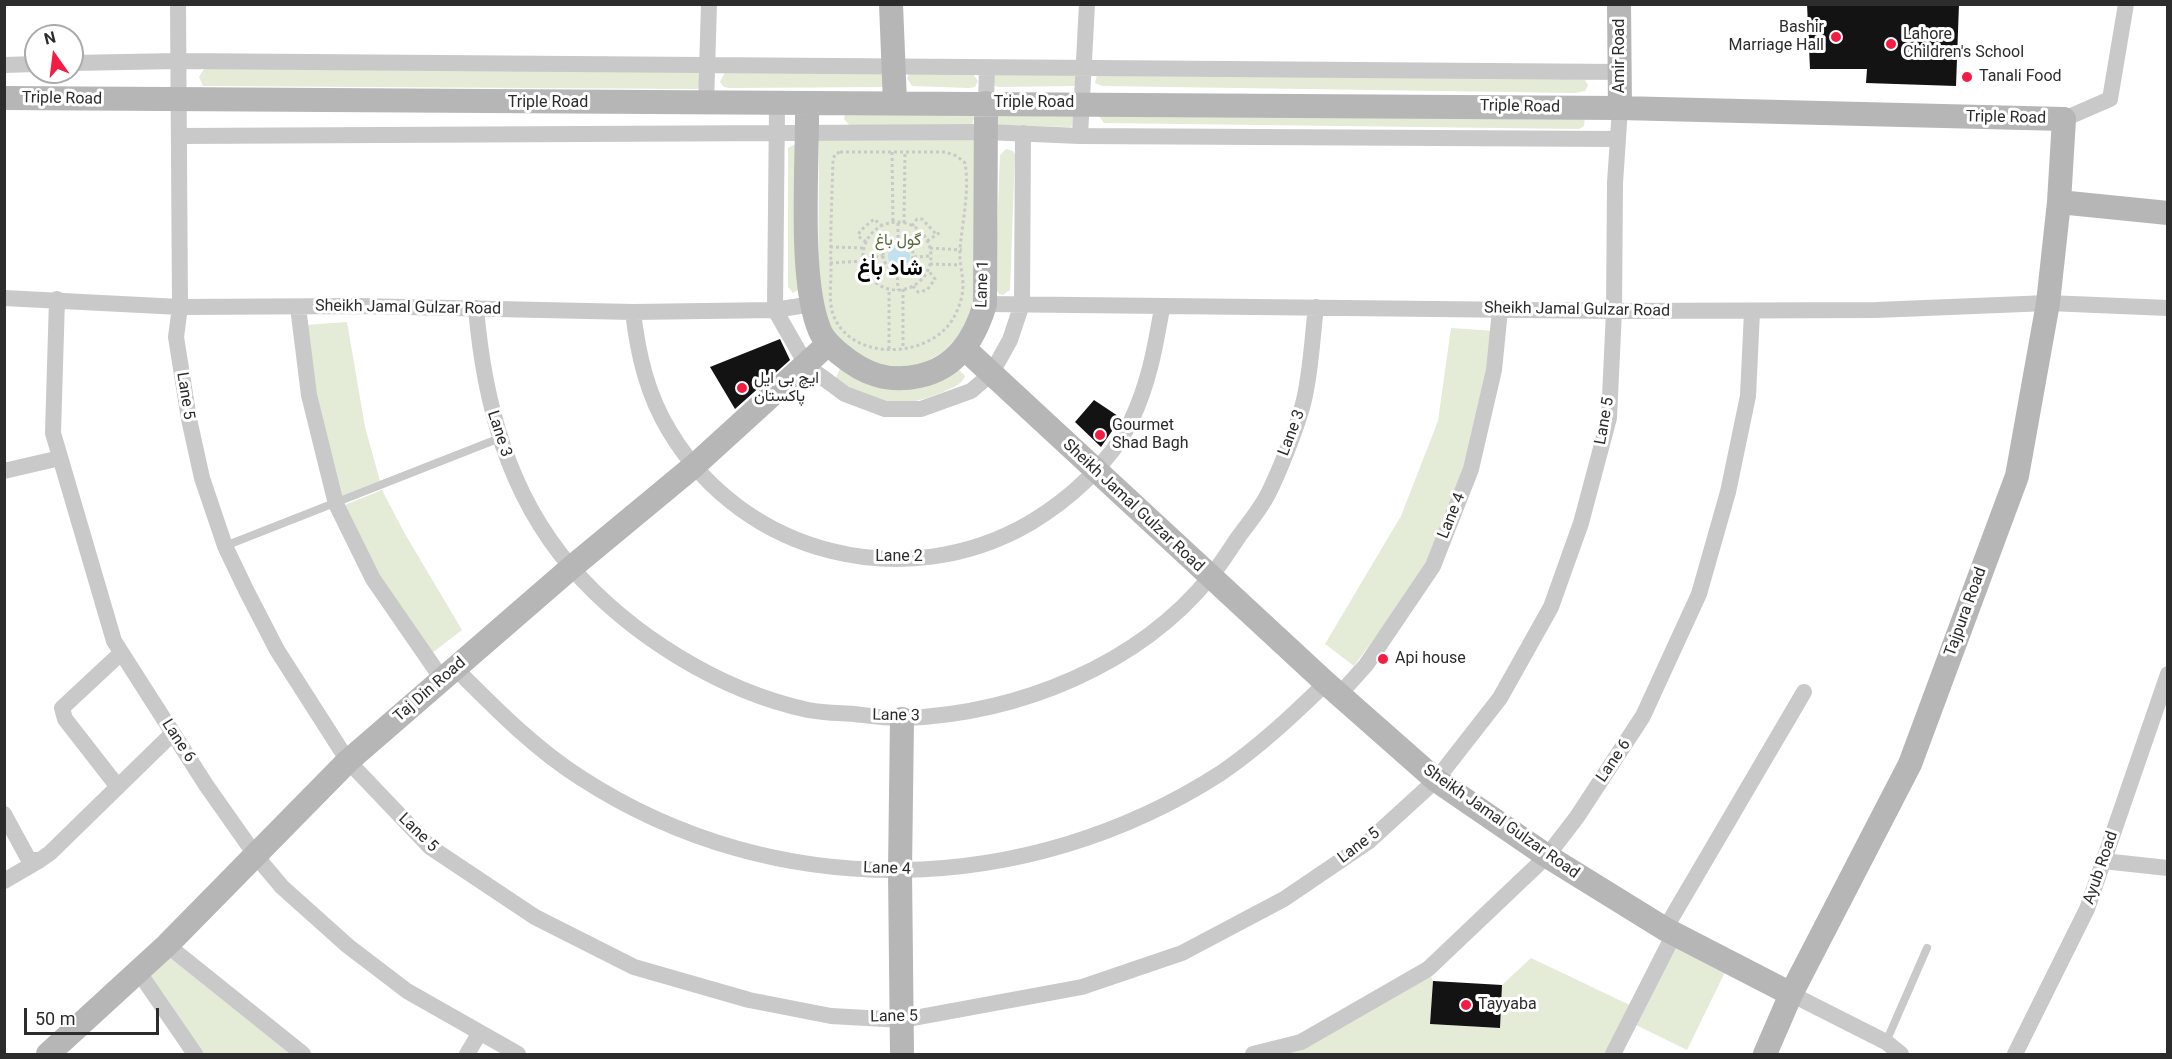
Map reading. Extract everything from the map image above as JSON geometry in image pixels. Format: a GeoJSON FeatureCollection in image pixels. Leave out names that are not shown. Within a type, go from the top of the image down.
{"type":"FeatureCollection","features":[{"type":"Feature","properties":{"kind":"main road"},"geometry":{"type":"LineString","coordinates":[[891,4],[895,103]]}},
{"type":"Feature","properties":{"kind":"main road","name":"Amir Road"},"geometry":{"type":"LineString","coordinates":[[1619,4],[1620,108]]}},
{"type":"Feature","properties":{"kind":"main road","name":"Triple Road"},"geometry":{"type":"LineString","coordinates":[[4,98],[777,105],[1081,103],[1620,108],[2064,119]]}},
{"type":"Feature","properties":{"kind":"main road","name":"Lane 1"},"geometry":{"type":"LineString","coordinates":[[807,105],[808,254],[812,304],[820,331],[828,344],[860,370],[883,378],[904,379],[929,374],[948,364],[965,349],[978,330],[986,304],[984,227],[986,103]]}},
{"type":"Feature","properties":{"kind":"main road","name":"Tajpura Road"},"geometry":{"type":"LineString","coordinates":[[1766,1054],[1791,994],[1910,764],[2017,476],[2048,303],[2059,202],[2064,119]]}},
{"type":"Feature","properties":{"kind":"main road"},"geometry":{"type":"LineString","coordinates":[[2059,202],[2168,213]]}},
{"type":"Feature","properties":{"kind":"main road","name":"Taj Din Road"},"geometry":{"type":"LineString","coordinates":[[53,1052],[167,945],[348,761],[572,567],[694,466],[807,366],[828,344]]}},
{"type":"Feature","properties":{"kind":"main road","name":"Sheikh Jamal Gulzar Road"},"geometry":{"type":"LineString","coordinates":[[965,349],[1332,689],[1436,780],[1546,856],[1669,932],[1791,994]]}},
{"type":"Feature","properties":{"kind":"main road"},"geometry":{"type":"LineString","coordinates":[[902,719],[900,871],[902,1054]]}},
{"type":"Feature","properties":{"kind":"street","name":"Lane 5"},"geometry":{"type":"LineString","coordinates":[[178,4],[180,307],[176,337],[189,419],[202,478],[225,546],[277,650],[348,761],[430,847],[535,917],[634,967],[749,1000],[831,1016],[903,1020],[1082,987],[1182,953],[1284,899],[1368,842],[1436,780],[1500,698],[1551,608],[1581,523],[1609,418],[1614,311],[1617,139],[1620,108]]}},
{"type":"Feature","properties":{"kind":"street"},"geometry":{"type":"LineString","coordinates":[[706,104],[709,4]]}},
{"type":"Feature","properties":{"kind":"street"},"geometry":{"type":"LineString","coordinates":[[1080,136],[1087,4]]}},
{"type":"Feature","properties":{"kind":"street"},"geometry":{"type":"LineString","coordinates":[[2064,119],[2110,99],[2126,4]]}},
{"type":"Feature","properties":{"kind":"street"},"geometry":{"type":"LineString","coordinates":[[84,63],[178,61],[707,64],[1083,70],[1620,72]]}},
{"type":"Feature","properties":{"kind":"street"},"geometry":{"type":"LineString","coordinates":[[4,65],[24,64]]}},
{"type":"Feature","properties":{"kind":"street"},"geometry":{"type":"LineString","coordinates":[[986,103],[987,68]]}},
{"type":"Feature","properties":{"kind":"street"},"geometry":{"type":"LineString","coordinates":[[777,105],[775,309],[807,366],[845,394],[885,409],[921,409],[971,391],[991,374],[1010,340],[1022,304],[1023,134]]}},
{"type":"Feature","properties":{"kind":"street"},"geometry":{"type":"LineString","coordinates":[[179,136],[986,132],[1080,136],[1617,139]]}},
{"type":"Feature","properties":{"kind":"street","name":"Sheikh Jamal Gulzar Road"},"geometry":{"type":"LineString","coordinates":[[4,298],[180,307],[476,308],[633,312],[775,309],[812,304]]}},
{"type":"Feature","properties":{"kind":"street","name":"Lane 6"},"geometry":{"type":"LineString","coordinates":[[57,299],[53,433],[114,642],[256,856],[282,887],[348,946],[407,991],[479,1034],[518,1054]]}},
{"type":"Feature","properties":{"kind":"street","name":"Sheikh Jamal Gulzar Road"},"geometry":{"type":"LineString","coordinates":[[986,304],[1162,308],[1316,307],[1752,312],[2048,303],[2168,308]]}},
{"type":"Feature","properties":{"kind":"street","name":"Lane 4"},"geometry":{"type":"LineString","coordinates":[[298,307],[309,395],[336,504],[373,579],[449,674],[581,778],[655,819],[733,848],[816,866],[900,871],[968,867],[1035,854],[1101,834],[1163,807],[1222,772],[1366,665],[1433,566],[1471,469],[1494,370],[1500,310]]}},
{"type":"Feature","properties":{"kind":"street","name":"Lane 3"},"geometry":{"type":"LineString","coordinates":[[476,308],[481,364],[493,419],[512,472],[539,522],[572,567],[639,632],[719,681],[808,710],[902,719],[952,715],[1000,705],[1066,682],[1094,669],[1136,643],[1175,612],[1210,577],[1267,496],[1303,405],[1316,307]]}},
{"type":"Feature","properties":{"kind":"street","name":"Lane 2"},"geometry":{"type":"LineString","coordinates":[[633,312],[638,353],[651,394],[669,431],[694,466],[735,505],[783,535],[837,554],[893,560],[950,555],[1004,538],[1053,509],[1095,471],[1130,422],[1153,367],[1162,308]]}},
{"type":"Feature","properties":{"kind":"street","name":"Lane 6"},"geometry":{"type":"LineString","coordinates":[[1253,1054],[1301,1042],[1428,969],[1546,856],[1577,817],[1643,716],[1699,594],[1728,492],[1748,396],[1752,312]]}},
{"type":"Feature","properties":{"kind":"street"},"geometry":{"type":"LineString","coordinates":[[4,471],[60,458]]}},
{"type":"Feature","properties":{"kind":"street"},"geometry":{"type":"LineString","coordinates":[[118,787],[65,719],[62,708],[121,653]]}},
{"type":"Feature","properties":{"kind":"street","name":"Ayub Road"},"geometry":{"type":"LineString","coordinates":[[2015,1054],[2087,909],[2168,674]]}},
{"type":"Feature","properties":{"kind":"street"},"geometry":{"type":"LineString","coordinates":[[1613,1054],[1669,932],[1804,692]]}},
{"type":"Feature","properties":{"kind":"street"},"geometry":{"type":"LineString","coordinates":[[4,881],[50,853],[173,733]]}},
{"type":"Feature","properties":{"kind":"street"},"geometry":{"type":"LineString","coordinates":[[4,814],[29,860],[40,860]]}},
{"type":"Feature","properties":{"kind":"street"},"geometry":{"type":"LineString","coordinates":[[2103,861],[2168,868]]}},
{"type":"Feature","properties":{"kind":"street"},"geometry":{"type":"LineString","coordinates":[[167,945],[303,1054]]}},
{"type":"Feature","properties":{"kind":"street"},"geometry":{"type":"LineString","coordinates":[[138,971],[195,1054]]}},
{"type":"Feature","properties":{"kind":"street","name":"Sheikh Jamal Gulzar Road"},"geometry":{"type":"LineString","coordinates":[[1791,994],[1886,1042],[1901,1054]]}},
{"type":"Feature","properties":{"kind":"street"},"geometry":{"type":"LineString","coordinates":[[467,1054],[479,1034]]}},
{"type":"Feature","properties":{"kind":"lane"},"geometry":{"type":"LineString","coordinates":[[225,546],[500,438]]}},
{"type":"Feature","properties":{"kind":"lane"},"geometry":{"type":"LineString","coordinates":[[1886,1042],[1927,948]]}},
{"type":"Feature","properties":{"kind":"path"},"geometry":{"type":"LineString","coordinates":[[840,152],[892,152],[945,152],[957,156],[965,164],[959,265],[963,286],[954,318],[930,342],[903,349],[889,349],[861,343],[845,334],[832,307],[830,247],[835,154],[840,152]]}},
{"type":"Feature","properties":{"kind":"path"},"geometry":{"type":"LineString","coordinates":[[892,152],[898,240]]}},
{"type":"Feature","properties":{"kind":"path"},"geometry":{"type":"LineString","coordinates":[[904,223],[905,152]]}},
{"type":"Feature","properties":{"kind":"path"},"geometry":{"type":"LineString","coordinates":[[866,242],[858,236],[860,231],[874,219],[882,226]]}},
{"type":"Feature","properties":{"kind":"path"},"geometry":{"type":"LineString","coordinates":[[912,226],[917,219],[922,219],[937,235]]}},
{"type":"Feature","properties":{"kind":"path"},"geometry":{"type":"LineString","coordinates":[[896,223],[912,226],[927,241],[931,256],[928,270],[913,286],[901,290],[890,289],[870,276],[863,260],[866,242],[882,226],[896,223]]}},
{"type":"Feature","properties":{"kind":"path"},"geometry":{"type":"LineString","coordinates":[[927,241],[942,231]]}},
{"type":"Feature","properties":{"kind":"path"},"geometry":{"type":"LineString","coordinates":[[898,240],[885,246],[883,256],[886,264],[897,271],[901,290],[903,349]]}},
{"type":"Feature","properties":{"kind":"path"},"geometry":{"type":"LineString","coordinates":[[898,240],[911,247],[914,257]]}},
{"type":"Feature","properties":{"kind":"path"},"geometry":{"type":"LineString","coordinates":[[830,247],[864,248]]}},
{"type":"Feature","properties":{"kind":"path"},"geometry":{"type":"LineString","coordinates":[[930,248],[960,249]]}},
{"type":"Feature","properties":{"kind":"path"},"geometry":{"type":"LineString","coordinates":[[831,263],[883,256]]}},
{"type":"Feature","properties":{"kind":"path"},"geometry":{"type":"LineString","coordinates":[[914,257],[931,256]]}},
{"type":"Feature","properties":{"kind":"path"},"geometry":{"type":"LineString","coordinates":[[897,271],[906,268],[914,257]]}},
{"type":"Feature","properties":{"kind":"path"},"geometry":{"type":"LineString","coordinates":[[930,264],[959,265]]}},
{"type":"Feature","properties":{"kind":"path"},"geometry":{"type":"LineString","coordinates":[[913,286],[918,292],[927,290],[935,279],[928,270]]}},
{"type":"Feature","properties":{"kind":"path"},"geometry":{"type":"LineString","coordinates":[[889,349],[890,289]]}},
{"type":"Feature","properties":{"kind":"green space"},"geometry":{"type":"Polygon","coordinates":[[[204,69],[700,71],[700,87],[697,89],[203,86],[199,77],[204,69]]]}},
{"type":"Feature","properties":{"kind":"green space"},"geometry":{"type":"Polygon","coordinates":[[[725,72],[886,72],[885,87],[730,88],[724,87],[720,82],[725,72]]]}},
{"type":"Feature","properties":{"kind":"green space"},"geometry":{"type":"Polygon","coordinates":[[[909,74],[973,74],[978,81],[975,87],[969,88],[912,86],[907,78],[909,74]]]}},
{"type":"Feature","properties":{"kind":"green space"},"geometry":{"type":"Polygon","coordinates":[[[1074,74],[1077,84],[1074,86],[999,87],[995,86],[993,75],[1074,74]]]}},
{"type":"Feature","properties":{"kind":"green space"},"geometry":{"type":"Polygon","coordinates":[[[1097,75],[1584,79],[1588,85],[1585,91],[1575,93],[1102,86],[1095,83],[1097,75]]]}},
{"type":"Feature","properties":{"kind":"green space"},"geometry":{"type":"Polygon","coordinates":[[[1072,110],[1076,124],[1070,127],[997,125],[997,116],[1072,110]]]}},
{"type":"Feature","properties":{"kind":"green space"},"geometry":{"type":"Polygon","coordinates":[[[970,113],[974,117],[972,125],[851,127],[844,119],[845,114],[970,113]]]}},
{"type":"Feature","properties":{"kind":"green space"},"geometry":{"type":"Polygon","coordinates":[[[1099,116],[1585,116],[1584,126],[1579,129],[1104,123],[1099,116]]]}},
{"type":"Feature","properties":{"kind":"green space","name":"گول باغ"},"geometry":{"type":"Polygon","coordinates":[[[979,137],[977,290],[966,329],[947,350],[922,364],[895,368],[874,365],[849,354],[818,310],[819,139],[979,137]]]}},
{"type":"Feature","properties":{"kind":"green space"},"geometry":{"type":"Polygon","coordinates":[[[795,144],[800,289],[793,293],[788,287],[788,148],[795,144]]]}},
{"type":"Feature","properties":{"kind":"green space"},"geometry":{"type":"Polygon","coordinates":[[[1006,149],[1013,151],[1015,155],[1010,290],[1003,295],[999,294],[995,287],[1000,155],[1006,149]]]}},
{"type":"Feature","properties":{"kind":"green space"},"geometry":{"type":"Polygon","coordinates":[[[347,322],[365,427],[380,481],[339,497],[316,403],[306,325],[347,322]]]}},
{"type":"Feature","properties":{"kind":"green space"},"geometry":{"type":"Polygon","coordinates":[[[1451,328],[1495,331],[1471,449],[1431,561],[1354,666],[1325,644],[1401,516],[1438,421],[1451,328]]]}},
{"type":"Feature","properties":{"kind":"green space"},"geometry":{"type":"Polygon","coordinates":[[[840,369],[958,369],[965,376],[959,384],[943,392],[927,398],[900,403],[875,399],[835,379],[840,369]]]}},
{"type":"Feature","properties":{"kind":"green space"},"geometry":{"type":"Polygon","coordinates":[[[382,490],[405,534],[462,630],[432,653],[376,575],[345,505],[382,490]]]}},
{"type":"Feature","properties":{"kind":"green space"},"geometry":{"type":"Polygon","coordinates":[[[1669,944],[1725,972],[1687,1050],[1630,1022],[1613,1054],[1253,1054],[1301,1042],[1428,969],[1433,981],[1430,1024],[1499,1028],[1502,985],[1531,958],[1636,1008],[1669,944]]]}},
{"type":"Feature","properties":{"kind":"green space"},"geometry":{"type":"Polygon","coordinates":[[[167,945],[293,1054],[195,1054],[138,971],[167,945]]]}},
{"type":"Feature","properties":{"kind":"water"},"geometry":{"type":"Polygon","coordinates":[[[895,245],[903,245],[910,252],[910,260],[903,267],[895,267],[888,260],[888,252],[895,245]]]}},
{"type":"Feature","properties":{"kind":"building"},"geometry":{"type":"Polygon","coordinates":[[[1807,4],[1959,4],[1956,86],[1866,83],[1867,69],[1810,69],[1807,4]]]}},
{"type":"Feature","properties":{"kind":"building","name":"ایچ بی ایل پاکستان"},"geometry":{"type":"Polygon","coordinates":[[[780,339],[790,360],[735,409],[710,367],[780,339]]]}},
{"type":"Feature","properties":{"kind":"building","name":"Gourmet Shad Bagh"},"geometry":{"type":"Polygon","coordinates":[[[1094,400],[1121,418],[1101,447],[1075,422],[1094,400]]]}},
{"type":"Feature","properties":{"kind":"building","name":"Tayyaba"},"geometry":{"type":"Polygon","coordinates":[[[1433,981],[1502,985],[1500,1028],[1430,1024],[1433,981]]]}},
{"type":"Feature","properties":{"kind":"place","name":"Bashir Marriage Hall"},"geometry":{"type":"Point","coordinates":[1836,37]}},
{"type":"Feature","properties":{"kind":"place","name":"Lahore Children's School"},"geometry":{"type":"Point","coordinates":[1891,44]}},
{"type":"Feature","properties":{"kind":"place","name":"Tanali Food"},"geometry":{"type":"Point","coordinates":[1967,77]}},
{"type":"Feature","properties":{"kind":"place","name":"ایچ بی ایل پاکستان"},"geometry":{"type":"Point","coordinates":[742,388]}},
{"type":"Feature","properties":{"kind":"place","name":"Gourmet Shad Bagh"},"geometry":{"type":"Point","coordinates":[1100,435]}},
{"type":"Feature","properties":{"kind":"place","name":"Api house"},"geometry":{"type":"Point","coordinates":[1383,659]}},
{"type":"Feature","properties":{"kind":"place","name":"Tayyaba"},"geometry":{"type":"Point","coordinates":[1466,1005]}},
{"type":"Feature","properties":{"kind":"district","name":"شاد باٰغ"},"geometry":{"type":"Point","coordinates":[890,269]}}]}
